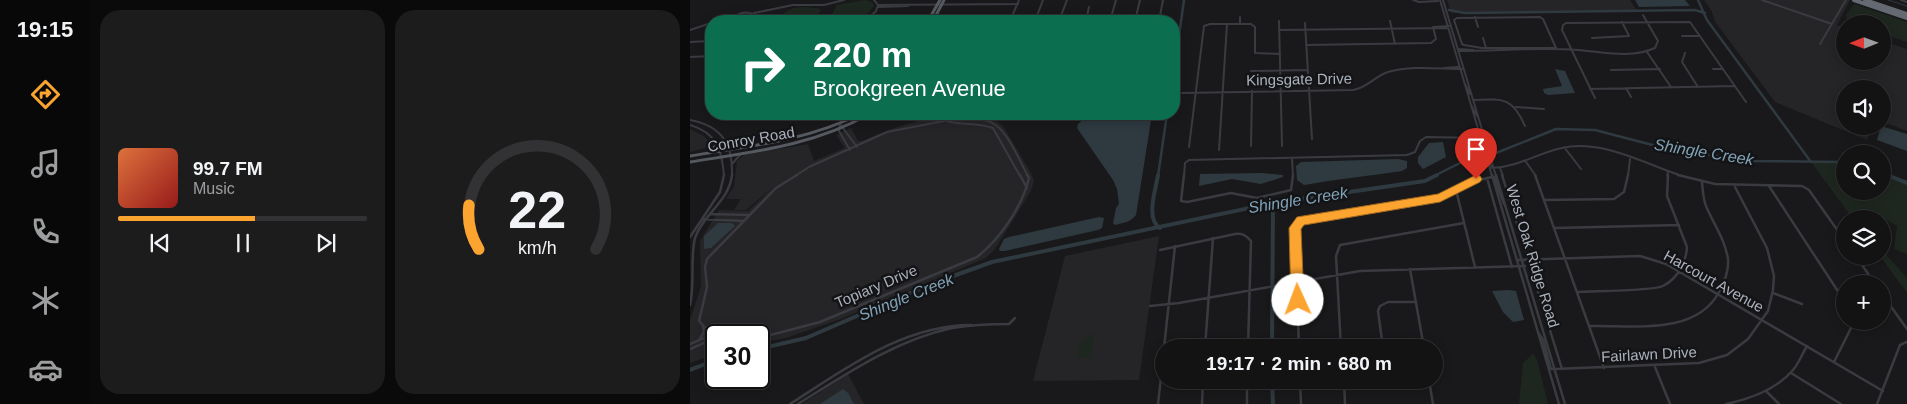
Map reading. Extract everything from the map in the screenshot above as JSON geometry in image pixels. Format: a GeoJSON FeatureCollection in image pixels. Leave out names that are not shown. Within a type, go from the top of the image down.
{"type":"FeatureCollection","features":[{"type":"Feature","properties":{"kind":"highway"},"geometry":{"type":"LineString","coordinates":[[1854,0],[1907,16]]}},
{"type":"Feature","properties":{"kind":"highway"},"geometry":{"type":"LineString","coordinates":[[1865,0],[1907,16]]}},
{"type":"Feature","properties":{"kind":"main road"},"geometry":{"type":"LineString","coordinates":[[935,15],[940,0]]}},
{"type":"Feature","properties":{"kind":"main road"},"geometry":{"type":"LineString","coordinates":[[932,15],[944,0]]}},
{"type":"Feature","properties":{"kind":"main road","name":"Conroy Road"},"geometry":{"type":"LineString","coordinates":[[690,156],[811,134],[848,120]]}},
{"type":"Feature","properties":{"kind":"main road","name":"Conroy Road"},"geometry":{"type":"LineString","coordinates":[[690,162],[801,142],[839,131],[859,120]]}},
{"type":"Feature","properties":{"kind":"main road"},"geometry":{"type":"LineString","coordinates":[[708,153],[718,143]]}},
{"type":"Feature","properties":{"kind":"street"},"geometry":{"type":"LineString","coordinates":[[738,15],[742,13],[755,14],[800,4],[830,5],[844,0]]}},
{"type":"Feature","properties":{"kind":"street"},"geometry":{"type":"LineString","coordinates":[[874,0],[878,6]]}},
{"type":"Feature","properties":{"kind":"street"},"geometry":{"type":"LineString","coordinates":[[1013,15],[1020,0]]}},
{"type":"Feature","properties":{"kind":"street"},"geometry":{"type":"LineString","coordinates":[[1037,15],[1043,0]]}},
{"type":"Feature","properties":{"kind":"street"},"geometry":{"type":"LineString","coordinates":[[1061,15],[1067,0]]}},
{"type":"Feature","properties":{"kind":"street"},"geometry":{"type":"LineString","coordinates":[[1112,15],[1116,0]]}},
{"type":"Feature","properties":{"kind":"street"},"geometry":{"type":"LineString","coordinates":[[1136,15],[1140,0]]}},
{"type":"Feature","properties":{"kind":"street"},"geometry":{"type":"LineString","coordinates":[[1160,15],[1163,0]]}},
{"type":"Feature","properties":{"kind":"street"},"geometry":{"type":"LineString","coordinates":[[1415,0],[1419,1],[1438,1],[1428,2],[1415,0]]}},
{"type":"Feature","properties":{"kind":"street","name":"West Oak Ridge Road"},"geometry":{"type":"LineString","coordinates":[[1441,0],[1453,39],[1462,81],[1559,404]]}},
{"type":"Feature","properties":{"kind":"street","name":"West Oak Ridge Road"},"geometry":{"type":"LineString","coordinates":[[1441,0],[1525,266],[1566,404]]}},
{"type":"Feature","properties":{"kind":"street"},"geometry":{"type":"LineString","coordinates":[[1762,0],[1832,24]]}},
{"type":"Feature","properties":{"kind":"street"},"geometry":{"type":"LineString","coordinates":[[1820,44],[1846,0]]}},
{"type":"Feature","properties":{"kind":"street"},"geometry":{"type":"LineString","coordinates":[[1901,0],[1907,2]]}},
{"type":"Feature","properties":{"kind":"street"},"geometry":{"type":"LineString","coordinates":[[878,6],[1018,4]]}},
{"type":"Feature","properties":{"kind":"street"},"geometry":{"type":"LineString","coordinates":[[872,15],[878,6]]}},
{"type":"Feature","properties":{"kind":"street"},"geometry":{"type":"LineString","coordinates":[[1087,15],[1089,7]]}},
{"type":"Feature","properties":{"kind":"street"},"geometry":{"type":"LineString","coordinates":[[1458,50],[1573,50],[1596,54],[1647,52],[1655,48],[1658,41],[1643,15]]}},
{"type":"Feature","properties":{"kind":"street"},"geometry":{"type":"LineString","coordinates":[[1240,17],[1240,24]]}},
{"type":"Feature","properties":{"kind":"street"},"geometry":{"type":"LineString","coordinates":[[1540,17],[1543,19],[1556,48],[1486,48],[1462,44],[1455,18],[1540,17]]}},
{"type":"Feature","properties":{"kind":"street"},"geometry":{"type":"LineString","coordinates":[[1475,18],[1478,27]]}},
{"type":"Feature","properties":{"kind":"street"},"geometry":{"type":"LineString","coordinates":[[1279,21],[1282,146]]}},
{"type":"Feature","properties":{"kind":"street"},"geometry":{"type":"LineString","coordinates":[[1390,21],[1395,44]]}},
{"type":"Feature","properties":{"kind":"street"},"geometry":{"type":"LineString","coordinates":[[1595,98],[1562,30],[1562,26],[1566,23],[1683,21],[1692,24],[1746,102]]}},
{"type":"Feature","properties":{"kind":"street"},"geometry":{"type":"LineString","coordinates":[[1592,38],[1628,36],[1622,22]]}},
{"type":"Feature","properties":{"kind":"street"},"geometry":{"type":"LineString","coordinates":[[1305,23],[1312,139]]}},
{"type":"Feature","properties":{"kind":"street"},"geometry":{"type":"LineString","coordinates":[[690,30],[705,24]]}},
{"type":"Feature","properties":{"kind":"street"},"geometry":{"type":"LineString","coordinates":[[1219,150],[1227,24]]}},
{"type":"Feature","properties":{"kind":"street"},"geometry":{"type":"LineString","coordinates":[[1188,147],[1204,29],[1207,25],[1250,24],[1255,27],[1255,53],[1280,54]]}},
{"type":"Feature","properties":{"kind":"street"},"geometry":{"type":"LineString","coordinates":[[1306,45],[1431,43],[1436,39],[1433,27]]}},
{"type":"Feature","properties":{"kind":"street"},"geometry":{"type":"LineString","coordinates":[[1279,30],[1448,27]]}},
{"type":"Feature","properties":{"kind":"street"},"geometry":{"type":"LineString","coordinates":[[1682,36],[1700,36]]}},
{"type":"Feature","properties":{"kind":"street"},"geometry":{"type":"LineString","coordinates":[[1483,38],[1486,48]]}},
{"type":"Feature","properties":{"kind":"street"},"geometry":{"type":"LineString","coordinates":[[690,42],[705,41]]}},
{"type":"Feature","properties":{"kind":"street"},"geometry":{"type":"LineString","coordinates":[[1647,52],[1671,87]]}},
{"type":"Feature","properties":{"kind":"street"},"geometry":{"type":"LineString","coordinates":[[1685,53],[1682,62],[1698,87]]}},
{"type":"Feature","properties":{"kind":"street"},"geometry":{"type":"LineString","coordinates":[[690,57],[705,56]]}},
{"type":"Feature","properties":{"kind":"street","name":"Kingsgate Drive"},"geometry":{"type":"LineString","coordinates":[[1182,93],[1359,90],[1376,77],[1389,72],[1404,69],[1463,68]]}},
{"type":"Feature","properties":{"kind":"street"},"geometry":{"type":"LineString","coordinates":[[1611,70],[1660,69]]}},
{"type":"Feature","properties":{"kind":"street"},"geometry":{"type":"LineString","coordinates":[[1713,69],[1722,69]]}},
{"type":"Feature","properties":{"kind":"street"},"geometry":{"type":"LineString","coordinates":[[1251,71],[1308,70]]}},
{"type":"Feature","properties":{"kind":"street"},"geometry":{"type":"LineString","coordinates":[[1462,81],[1472,95]]}},
{"type":"Feature","properties":{"kind":"street"},"geometry":{"type":"LineString","coordinates":[[1590,88],[1735,86]]}},
{"type":"Feature","properties":{"kind":"street"},"geometry":{"type":"LineString","coordinates":[[1626,88],[1631,97]]}},
{"type":"Feature","properties":{"kind":"street"},"geometry":{"type":"LineString","coordinates":[[1251,146],[1252,92]]}},
{"type":"Feature","properties":{"kind":"street"},"geometry":{"type":"LineString","coordinates":[[1473,100],[1505,100],[1512,102],[1525,126]]}},
{"type":"Feature","properties":{"kind":"street"},"geometry":{"type":"LineString","coordinates":[[1471,106],[1473,106],[1475,115],[1478,116]]}},
{"type":"Feature","properties":{"kind":"street"},"geometry":{"type":"LineString","coordinates":[[1516,107],[1544,109]]}},
{"type":"Feature","properties":{"kind":"street"},"geometry":{"type":"LineString","coordinates":[[690,120],[707,125],[718,131],[726,141],[732,165],[732,180],[728,190],[696,235],[692,250],[693,289],[690,306]]}},
{"type":"Feature","properties":{"kind":"street"},"geometry":{"type":"LineString","coordinates":[[923,124],[932,120]]}},
{"type":"Feature","properties":{"kind":"street"},"geometry":{"type":"LineString","coordinates":[[986,120],[999,126],[1028,175],[1027,188]]}},
{"type":"Feature","properties":{"kind":"street"},"geometry":{"type":"LineString","coordinates":[[698,341],[704,332],[699,317],[707,287],[706,262],[711,254],[764,198],[790,178],[810,166],[857,147],[887,132],[944,121],[978,122],[993,128],[1027,188]]}},
{"type":"Feature","properties":{"kind":"street"},"geometry":{"type":"LineString","coordinates":[[840,124],[845,128],[857,147]]}},
{"type":"Feature","properties":{"kind":"street"},"geometry":{"type":"LineString","coordinates":[[840,124],[839,131],[850,150]]}},
{"type":"Feature","properties":{"kind":"street"},"geometry":{"type":"LineString","coordinates":[[690,125],[707,131],[716,138],[722,156],[723,184],[715,201],[690,237]]}},
{"type":"Feature","properties":{"kind":"street"},"geometry":{"type":"LineString","coordinates":[[1292,158],[1293,184],[1291,190],[1252,198],[1231,193],[1186,202],[1183,202],[1181,199],[1185,163],[1189,160],[1407,155],[1415,152],[1422,138],[1480,138]]}},
{"type":"Feature","properties":{"kind":"street"},"geometry":{"type":"LineString","coordinates":[[1485,153],[1491,167],[1500,168],[1517,166],[1564,147],[1595,147],[1702,182],[1735,187],[1798,186],[1808,188],[1836,228]]}},
{"type":"Feature","properties":{"kind":"street"},"geometry":{"type":"LineString","coordinates":[[1564,147],[1581,170]]}},
{"type":"Feature","properties":{"kind":"street"},"geometry":{"type":"LineString","coordinates":[[732,165],[737,157],[745,152]]}},
{"type":"Feature","properties":{"kind":"street"},"geometry":{"type":"LineString","coordinates":[[1545,200],[1614,199],[1621,196],[1625,192],[1630,159]]}},
{"type":"Feature","properties":{"kind":"street"},"geometry":{"type":"LineString","coordinates":[[1526,162],[1536,176],[1604,368]]}},
{"type":"Feature","properties":{"kind":"street"},"geometry":{"type":"LineString","coordinates":[[1500,168],[1562,369]]}},
{"type":"Feature","properties":{"kind":"street"},"geometry":{"type":"LineString","coordinates":[[1578,292],[1661,287],[1670,283],[1679,272],[1687,256],[1687,249],[1685,239],[1667,195],[1668,172]]}},
{"type":"Feature","properties":{"kind":"street"},"geometry":{"type":"LineString","coordinates":[[1299,339],[1295,228],[1301,221],[1440,198],[1467,183],[1492,176],[1501,200],[1506,205]]}},
{"type":"Feature","properties":{"kind":"street"},"geometry":{"type":"LineString","coordinates":[[1487,178],[1512,267]]}},
{"type":"Feature","properties":{"kind":"street"},"geometry":{"type":"LineString","coordinates":[[1590,326],[1669,324],[1680,322],[1704,312],[1718,294],[1726,279],[1729,266],[1728,253],[1723,238],[1706,205],[1702,182]]}},
{"type":"Feature","properties":{"kind":"street"},"geometry":{"type":"LineString","coordinates":[[1769,186],[1836,288]]}},
{"type":"Feature","properties":{"kind":"street","name":"Fairlawn Drive"},"geometry":{"type":"LineString","coordinates":[[1555,369],[1688,365],[1722,358],[1752,337],[1762,321],[1773,293],[1773,268],[1769,252],[1735,187]]}},
{"type":"Feature","properties":{"kind":"street","name":"Topiary Drive"},"geometry":{"type":"LineString","coordinates":[[770,336],[799,329],[830,318],[978,257],[995,241],[1027,188]]}},
{"type":"Feature","properties":{"kind":"street"},"geometry":{"type":"LineString","coordinates":[[1456,190],[1475,268]]}},
{"type":"Feature","properties":{"kind":"street"},"geometry":{"type":"LineString","coordinates":[[705,214],[749,215]]}},
{"type":"Feature","properties":{"kind":"street"},"geometry":{"type":"LineString","coordinates":[[702,219],[744,221]]}},
{"type":"Feature","properties":{"kind":"street"},"geometry":{"type":"LineString","coordinates":[[1340,339],[1336,275],[1337,250],[1340,245],[1464,223]]}},
{"type":"Feature","properties":{"kind":"street"},"geometry":{"type":"LineString","coordinates":[[1555,228],[1679,225]]}},
{"type":"Feature","properties":{"kind":"street"},"geometry":{"type":"LineString","coordinates":[[1160,250],[1244,233],[1250,241],[1248,339]]}},
{"type":"Feature","properties":{"kind":"street"},"geometry":{"type":"LineString","coordinates":[[1206,339],[1213,238]]}},
{"type":"Feature","properties":{"kind":"street"},"geometry":{"type":"LineString","coordinates":[[1165,339],[1175,246]]}},
{"type":"Feature","properties":{"kind":"street","name":"Harcourt Avenue"},"geometry":{"type":"LineString","coordinates":[[1517,260],[1640,256],[1666,264],[1883,391]]}},
{"type":"Feature","properties":{"kind":"street"},"geometry":{"type":"LineString","coordinates":[[1150,306],[1209,298],[1366,271],[1525,266]]}},
{"type":"Feature","properties":{"kind":"street"},"geometry":{"type":"LineString","coordinates":[[1410,269],[1422,339]]}},
{"type":"Feature","properties":{"kind":"street"},"geometry":{"type":"LineString","coordinates":[[1773,293],[1802,304]]}},
{"type":"Feature","properties":{"kind":"street"},"geometry":{"type":"LineString","coordinates":[[1382,339],[1378,311],[1380,306],[1388,302],[1416,302]]}},
{"type":"Feature","properties":{"kind":"street"},"geometry":{"type":"LineString","coordinates":[[1891,307],[1907,330]]}},
{"type":"Feature","properties":{"kind":"street"},"geometry":{"type":"LineString","coordinates":[[798,404],[892,348],[928,335],[975,326],[1008,324],[1013,322],[1014,318]]}},
{"type":"Feature","properties":{"kind":"street"},"geometry":{"type":"LineString","coordinates":[[790,404],[862,358],[901,339],[947,326],[965,324],[975,326]]}},
{"type":"Feature","properties":{"kind":"street"},"geometry":{"type":"LineString","coordinates":[[1834,362],[1850,330]]}},
{"type":"Feature","properties":{"kind":"street"},"geometry":{"type":"LineString","coordinates":[[1538,332],[1543,340],[1551,369],[1555,369]]}},
{"type":"Feature","properties":{"kind":"street"},"geometry":{"type":"LineString","coordinates":[[690,344],[705,338]]}},
{"type":"Feature","properties":{"kind":"street"},"geometry":{"type":"LineString","coordinates":[[1877,404],[1900,345],[1907,342]]}},
{"type":"Feature","properties":{"kind":"street"},"geometry":{"type":"LineString","coordinates":[[690,349],[705,343]]}},
{"type":"Feature","properties":{"kind":"street"},"geometry":{"type":"LineString","coordinates":[[1726,404],[1738,402],[1766,391],[1790,373],[1807,346]]}},
{"type":"Feature","properties":{"kind":"street"},"geometry":{"type":"LineString","coordinates":[[1654,366],[1670,404]]}},
{"type":"Feature","properties":{"kind":"street"},"geometry":{"type":"LineString","coordinates":[[1790,373],[1842,404]]}},
{"type":"Feature","properties":{"kind":"street"},"geometry":{"type":"LineString","coordinates":[[1158,404],[1160,389]]}},
{"type":"Feature","properties":{"kind":"street"},"geometry":{"type":"LineString","coordinates":[[1202,404],[1203,389]]}},
{"type":"Feature","properties":{"kind":"street"},"geometry":{"type":"LineString","coordinates":[[1247,389],[1247,404]]}},
{"type":"Feature","properties":{"kind":"street"},"geometry":{"type":"LineString","coordinates":[[1300,389],[1301,404]]}},
{"type":"Feature","properties":{"kind":"street"},"geometry":{"type":"LineString","coordinates":[[1345,389],[1346,404]]}},
{"type":"Feature","properties":{"kind":"street"},"geometry":{"type":"LineString","coordinates":[[1430,389],[1433,404]]}},
{"type":"Feature","properties":{"kind":"street"},"geometry":{"type":"LineString","coordinates":[[1766,391],[1780,404]]}},
{"type":"Feature","properties":{"kind":"shaded area"},"geometry":{"type":"Polygon","coordinates":[[[865,0],[872,2],[874,6],[865,15],[832,15],[837,5],[865,0]]]}},
{"type":"Feature","properties":{"kind":"shaded area"},"geometry":{"type":"Polygon","coordinates":[[[1447,0],[1630,0],[1637,11],[1451,13],[1447,0]]]}},
{"type":"Feature","properties":{"kind":"shaded area"},"geometry":{"type":"Polygon","coordinates":[[[1635,0],[1685,0],[1690,6],[1639,7],[1635,0]]]}},
{"type":"Feature","properties":{"kind":"shaded area"},"geometry":{"type":"Polygon","coordinates":[[[1704,0],[1850,0],[1842,15],[1836,15],[1836,70],[1891,70],[1891,44],[1907,49],[1907,131],[1891,125],[1891,80],[1836,80],[1836,127],[1775,102],[1716,23],[1711,10],[1704,0]]]}},
{"type":"Feature","properties":{"kind":"shaded area"},"geometry":{"type":"Polygon","coordinates":[[[1854,4],[1886,15],[1846,15],[1854,4]]]}},
{"type":"Feature","properties":{"kind":"shaded area"},"geometry":{"type":"Polygon","coordinates":[[[798,7],[821,9],[818,15],[782,15],[792,8],[798,7]]]}},
{"type":"Feature","properties":{"kind":"shaded area"},"geometry":{"type":"Polygon","coordinates":[[[1891,17],[1907,22],[1907,42],[1891,37],[1891,17]]]}},
{"type":"Feature","properties":{"kind":"shaded area"},"geometry":{"type":"Polygon","coordinates":[[[1555,69],[1565,71],[1575,93],[1548,95],[1544,93],[1543,89],[1562,86],[1555,69]]]}},
{"type":"Feature","properties":{"kind":"shaded area"},"geometry":{"type":"Polygon","coordinates":[[[921,120],[995,120],[1003,126],[1034,181],[1031,191],[995,249],[986,258],[841,319],[786,338],[770,341],[770,324],[705,324],[705,358],[690,363],[690,320],[701,286],[700,241],[719,210],[748,211],[773,187],[746,210],[734,210],[741,199],[726,199],[734,186],[737,161],[744,155],[808,144],[814,161],[845,148],[836,135],[851,128],[858,141],[891,129],[921,120]]]}},
{"type":"Feature","properties":{"kind":"shaded area"},"geometry":{"type":"Polygon","coordinates":[[[1083,120],[1151,120],[1136,215],[1127,222],[1115,225],[1113,223],[1116,208],[1119,204],[1117,189],[1113,180],[1077,128],[1083,120]]]}},
{"type":"Feature","properties":{"kind":"shaded area"},"geometry":{"type":"Polygon","coordinates":[[[690,129],[704,136],[712,145],[690,152],[690,129]]]}},
{"type":"Feature","properties":{"kind":"shaded area"},"geometry":{"type":"Polygon","coordinates":[[[1891,129],[1907,134],[1907,151],[1891,145],[1877,140],[1878,135],[1891,135],[1891,129]]]}},
{"type":"Feature","properties":{"kind":"shaded area"},"geometry":{"type":"Polygon","coordinates":[[[1855,135],[1869,135],[1867,140],[1855,135]]]}},
{"type":"Feature","properties":{"kind":"shaded area"},"geometry":{"type":"Polygon","coordinates":[[[1443,142],[1446,157],[1423,169],[1418,163],[1418,157],[1429,143],[1443,142]]]}},
{"type":"Feature","properties":{"kind":"shaded area"},"geometry":{"type":"Polygon","coordinates":[[[1398,159],[1407,161],[1407,168],[1402,171],[1304,185],[1297,180],[1296,166],[1301,162],[1398,159]]]}},
{"type":"Feature","properties":{"kind":"shaded area"},"geometry":{"type":"Polygon","coordinates":[[[1811,162],[1836,162],[1836,196],[1811,162]]]}},
{"type":"Feature","properties":{"kind":"shaded area"},"geometry":{"type":"Polygon","coordinates":[[[1261,173],[1283,175],[1283,177],[1261,184],[1232,179],[1199,186],[1200,174],[1261,173]]]}},
{"type":"Feature","properties":{"kind":"shaded area"},"geometry":{"type":"Polygon","coordinates":[[[1891,175],[1907,182],[1907,254],[1894,249],[1897,226],[1891,222],[1891,210],[1846,210],[1839,200],[1891,200],[1891,175]]]}},
{"type":"Feature","properties":{"kind":"shaded area"},"geometry":{"type":"Polygon","coordinates":[[[1099,217],[1104,218],[1102,228],[1098,230],[1005,251],[1000,251],[999,249],[1004,239],[1009,237],[1099,217]]]}},
{"type":"Feature","properties":{"kind":"shaded area"},"geometry":{"type":"Polygon","coordinates":[[[718,223],[732,223],[735,226],[711,248],[704,249],[704,236],[718,223]]]}},
{"type":"Feature","properties":{"kind":"shaded area"},"geometry":{"type":"Polygon","coordinates":[[[1159,236],[1139,380],[1033,381],[1065,256],[1159,236]]]}},
{"type":"Feature","properties":{"kind":"shaded area"},"geometry":{"type":"Polygon","coordinates":[[[1891,260],[1907,278],[1907,293],[1887,265],[1891,265],[1891,260]]]}},
{"type":"Feature","properties":{"kind":"shaded area"},"geometry":{"type":"Polygon","coordinates":[[[1492,291],[1516,291],[1524,320],[1513,322],[1503,312],[1492,291]]]}},
{"type":"Feature","properties":{"kind":"shaded area"},"geometry":{"type":"Polygon","coordinates":[[[1094,334],[1091,358],[1077,358],[1080,342],[1085,341],[1086,335],[1094,334]]]}},
{"type":"Feature","properties":{"kind":"shaded area"},"geometry":{"type":"Polygon","coordinates":[[[1533,354],[1537,360],[1548,404],[1519,404],[1523,363],[1533,354]]]}},
{"type":"Feature","properties":{"kind":"shaded area"},"geometry":{"type":"Polygon","coordinates":[[[848,374],[864,404],[802,404],[848,374]]]}},
{"type":"Feature","properties":{"kind":"shaded area"},"geometry":{"type":"Polygon","coordinates":[[[843,389],[848,393],[854,404],[820,404],[843,389]]]}},
{"type":"Feature","properties":{"kind":"waterway"},"geometry":{"type":"LineString","coordinates":[[1180,28],[1184,0]]}},
{"type":"Feature","properties":{"kind":"waterway"},"geometry":{"type":"LineString","coordinates":[[1698,0],[1704,13]]}},
{"type":"Feature","properties":{"kind":"waterway"},"geometry":{"type":"LineString","coordinates":[[1888,0],[1907,6]]}},
{"type":"Feature","properties":{"kind":"waterway"},"geometry":{"type":"LineString","coordinates":[[1449,10],[1465,13],[1695,10],[1704,13]]}},
{"type":"Feature","properties":{"kind":"waterway"},"geometry":{"type":"LineString","coordinates":[[1704,13],[1707,20],[1811,162]]}},
{"type":"Feature","properties":{"kind":"waterway"},"geometry":{"type":"LineString","coordinates":[[1158,176],[1166,120]]}},
{"type":"Feature","properties":{"kind":"waterway","name":"Shingle Creek"},"geometry":{"type":"LineString","coordinates":[[1434,176],[1466,160],[1496,153],[1556,129],[1595,130],[1664,148],[1748,161],[1811,162]]}},
{"type":"Feature","properties":{"kind":"waterway","name":"Shingle Creek"},"geometry":{"type":"LineString","coordinates":[[1811,162],[1836,162]]}},
{"type":"Feature","properties":{"kind":"waterway"},"geometry":{"type":"LineString","coordinates":[[1158,175],[1152,211],[1153,218],[1159,227]]}},
{"type":"Feature","properties":{"kind":"waterway","name":"Shingle Creek"},"geometry":{"type":"LineString","coordinates":[[1273,203],[1425,181],[1437,175]]}},
{"type":"Feature","properties":{"kind":"waterway","name":"Shingle Creek"},"geometry":{"type":"LineString","coordinates":[[1891,177],[1907,183]]}},
{"type":"Feature","properties":{"kind":"waterway","name":"Shingle Creek"},"geometry":{"type":"LineString","coordinates":[[1159,227],[1273,203]]}},
{"type":"Feature","properties":{"kind":"waterway"},"geometry":{"type":"LineString","coordinates":[[1272,339],[1273,203]]}},
{"type":"Feature","properties":{"kind":"waterway","name":"Shingle Creek"},"geometry":{"type":"LineString","coordinates":[[770,346],[806,338],[931,284],[992,262],[1159,227]]}},
{"type":"Feature","properties":{"kind":"waterway","name":"Shingle Creek"},"geometry":{"type":"LineString","coordinates":[[690,370],[705,364]]}},
{"type":"Feature","properties":{"kind":"waterway"},"geometry":{"type":"LineString","coordinates":[[1272,389],[1273,404]]}},
{"type":"Feature","properties":{"kind":"route"},"geometry":{"type":"LineString","coordinates":[[1298,300],[1295,228],[1301,221],[1440,198],[1476,179]]}}]}
